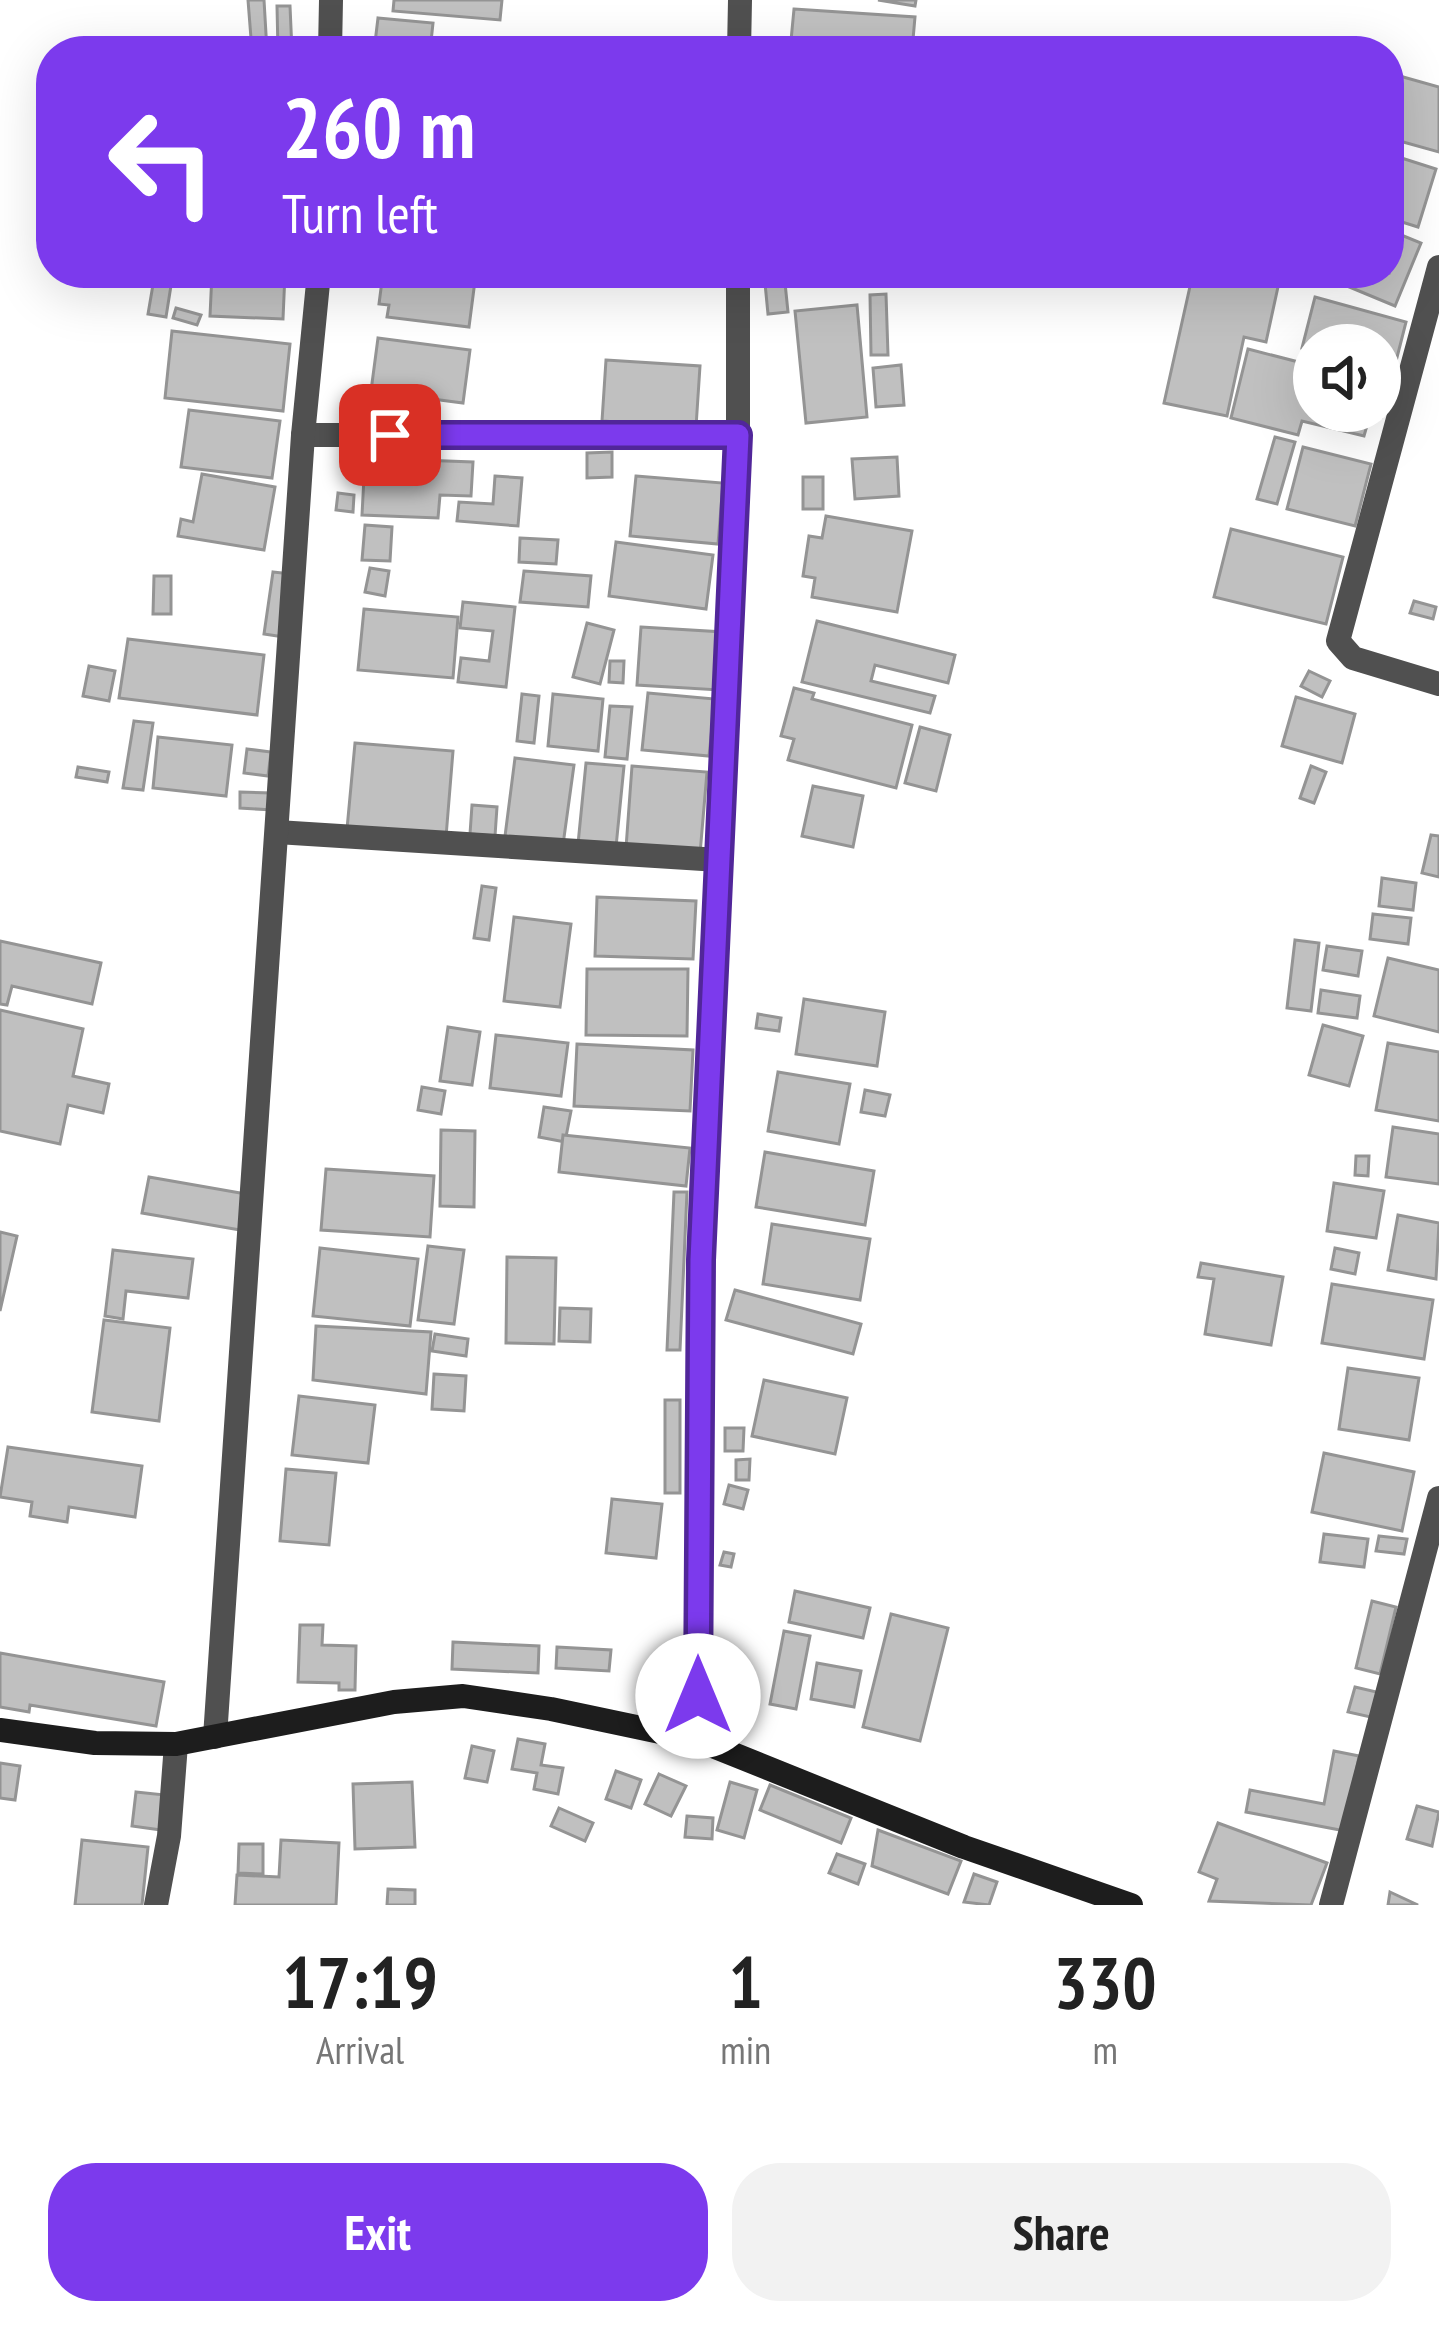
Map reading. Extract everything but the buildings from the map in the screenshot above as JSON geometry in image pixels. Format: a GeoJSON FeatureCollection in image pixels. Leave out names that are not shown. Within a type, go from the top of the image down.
{"type":"FeatureCollection","features":[{"type":"Feature","properties":{"kind":"street"},"geometry":{"type":"LineString","coordinates":[[330,36],[331,0]]}},
{"type":"Feature","properties":{"kind":"street"},"geometry":{"type":"LineString","coordinates":[[740,0],[740,36]]}},
{"type":"Feature","properties":{"kind":"street"},"geometry":{"type":"LineString","coordinates":[[1439,267],[1339,641],[1353,658],[1439,684]]}},
{"type":"Feature","properties":{"kind":"street"},"geometry":{"type":"LineString","coordinates":[[215,1737],[303,435],[318,288]]}},
{"type":"Feature","properties":{"kind":"street"},"geometry":{"type":"LineString","coordinates":[[698,1740],[701,1260],[738,435],[738,288]]}},
{"type":"Feature","properties":{"kind":"street"},"geometry":{"type":"LineString","coordinates":[[303,435],[738,435]]}},
{"type":"Feature","properties":{"kind":"street"},"geometry":{"type":"LineString","coordinates":[[278,832],[719,860]]}},
{"type":"Feature","properties":{"kind":"street"},"geometry":{"type":"LineString","coordinates":[[1331,1905],[1439,1498]]}},
{"type":"Feature","properties":{"kind":"street"},"geometry":{"type":"LineString","coordinates":[[0,1730],[94,1743],[176,1744],[394,1702],[463,1696],[698,1740],[964,1847],[1131,1905]]}},
{"type":"Feature","properties":{"kind":"street"},"geometry":{"type":"LineString","coordinates":[[156,1905],[170,1836],[176,1744]]}},
{"type":"Feature","properties":{"kind":"route"},"geometry":{"type":"LineString","coordinates":[[390,435],[738,435],[701,1260],[698,1696]]}}]}
